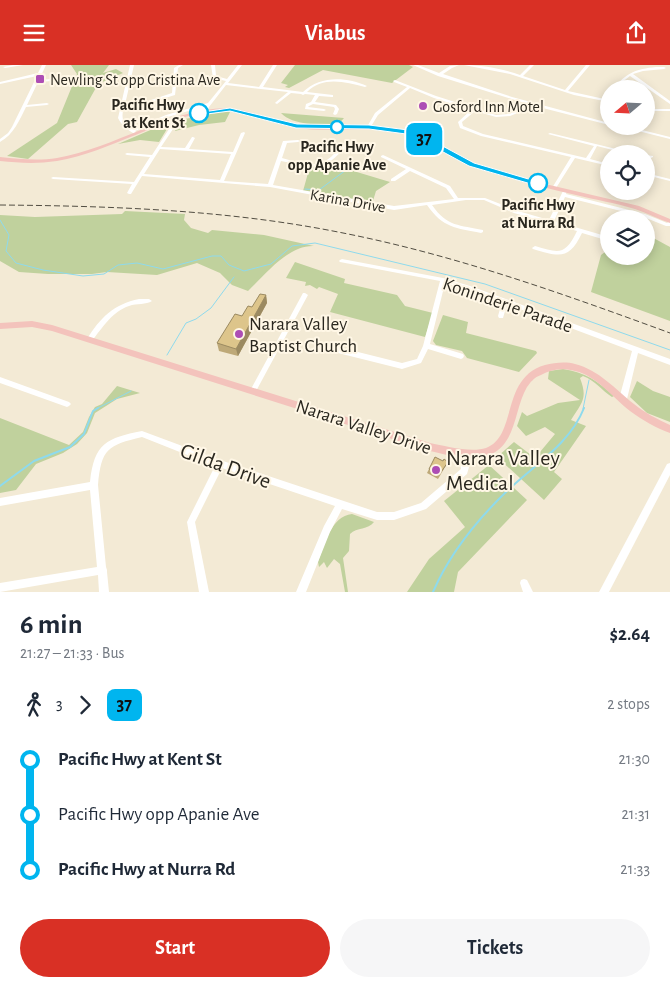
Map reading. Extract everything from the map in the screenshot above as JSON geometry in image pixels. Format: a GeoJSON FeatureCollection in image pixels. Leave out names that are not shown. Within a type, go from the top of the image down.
{"type":"FeatureCollection","features":[{"type":"Feature","properties":{"kind":"main road"},"geometry":{"type":"LineString","coordinates":[[0,159],[27,162],[46,160],[99,148],[134,132],[171,120],[206,111],[238,110],[285,124],[305,127],[369,127],[413,134],[472,165],[554,188],[565,193],[636,207],[670,222]]}},
{"type":"Feature","properties":{"kind":"main road","name":"Narara Valley Drive"},"geometry":{"type":"LineString","coordinates":[[0,326],[42,326],[90,339],[436,449],[464,456],[483,453],[504,439],[511,423],[520,388],[527,377],[538,371],[558,366],[580,369],[604,382],[646,418],[670,429]]}},
{"type":"Feature","properties":{"kind":"street"},"geometry":{"type":"LineString","coordinates":[[5,67],[21,65]]}},
{"type":"Feature","properties":{"kind":"street"},"geometry":{"type":"LineString","coordinates":[[0,141],[13,130],[44,65]]}},
{"type":"Feature","properties":{"kind":"street"},"geometry":{"type":"LineString","coordinates":[[132,65],[121,111],[121,120],[134,132],[167,116],[210,104]]}},
{"type":"Feature","properties":{"kind":"street"},"geometry":{"type":"LineString","coordinates":[[121,111],[175,94],[176,68],[181,65]]}},
{"type":"Feature","properties":{"kind":"street"},"geometry":{"type":"LineString","coordinates":[[213,65],[214,77],[227,82],[303,94],[332,96]]}},
{"type":"Feature","properties":{"kind":"street"},"geometry":{"type":"LineString","coordinates":[[206,111],[240,65]]}},
{"type":"Feature","properties":{"kind":"street"},"geometry":{"type":"LineString","coordinates":[[261,87],[275,65]]}},
{"type":"Feature","properties":{"kind":"street"},"geometry":{"type":"LineString","coordinates":[[415,65],[439,75],[535,105],[600,122]]}},
{"type":"Feature","properties":{"kind":"street"},"geometry":{"type":"LineString","coordinates":[[439,75],[457,65]]}},
{"type":"Feature","properties":{"kind":"street"},"geometry":{"type":"LineString","coordinates":[[466,65],[486,67],[522,76],[566,91],[600,98]]}},
{"type":"Feature","properties":{"kind":"street"},"geometry":{"type":"LineString","coordinates":[[522,76],[532,65]]}},
{"type":"Feature","properties":{"kind":"street"},"geometry":{"type":"LineString","coordinates":[[566,91],[588,65]]}},
{"type":"Feature","properties":{"kind":"street"},"geometry":{"type":"LineString","coordinates":[[621,80],[641,69],[662,66],[670,72]]}},
{"type":"Feature","properties":{"kind":"street"},"geometry":{"type":"LineString","coordinates":[[0,83],[40,74]]}},
{"type":"Feature","properties":{"kind":"street"},"geometry":{"type":"LineString","coordinates":[[630,74],[670,103]]}},
{"type":"Feature","properties":{"kind":"street"},"geometry":{"type":"LineString","coordinates":[[36,81],[52,80]]}},
{"type":"Feature","properties":{"kind":"street"},"geometry":{"type":"LineString","coordinates":[[303,94],[307,89],[326,80],[365,86]]}},
{"type":"Feature","properties":{"kind":"street"},"geometry":{"type":"LineString","coordinates":[[395,81],[474,109],[503,116],[535,105]]}},
{"type":"Feature","properties":{"kind":"street"},"geometry":{"type":"LineString","coordinates":[[369,127],[376,114],[410,87]]}},
{"type":"Feature","properties":{"kind":"street"},"geometry":{"type":"LineString","coordinates":[[276,103],[292,91]]}},
{"type":"Feature","properties":{"kind":"street"},"geometry":{"type":"LineString","coordinates":[[313,103],[317,95]]}},
{"type":"Feature","properties":{"kind":"street"},"geometry":{"type":"LineString","coordinates":[[324,110],[306,108],[307,105],[313,103],[336,107],[335,114]]}},
{"type":"Feature","properties":{"kind":"street"},"geometry":{"type":"LineString","coordinates":[[24,106],[47,104]]}},
{"type":"Feature","properties":{"kind":"street"},"geometry":{"type":"LineString","coordinates":[[474,109],[460,122],[462,127],[482,135],[600,163]]}},
{"type":"Feature","properties":{"kind":"street"},"geometry":{"type":"LineString","coordinates":[[655,110],[670,111]]}},
{"type":"Feature","properties":{"kind":"street"},"geometry":{"type":"LineString","coordinates":[[129,193],[173,125],[171,120]]}},
{"type":"Feature","properties":{"kind":"street"},"geometry":{"type":"LineString","coordinates":[[222,180],[243,133]]}},
{"type":"Feature","properties":{"kind":"street"},"geometry":{"type":"LineString","coordinates":[[550,134],[600,146]]}},
{"type":"Feature","properties":{"kind":"street"},"geometry":{"type":"LineString","coordinates":[[655,134],[670,138]]}},
{"type":"Feature","properties":{"kind":"street"},"geometry":{"type":"LineString","coordinates":[[186,150],[194,138]]}},
{"type":"Feature","properties":{"kind":"street"},"geometry":{"type":"LineString","coordinates":[[270,186],[286,142],[298,141]]}},
{"type":"Feature","properties":{"kind":"street"},"geometry":{"type":"LineString","coordinates":[[279,159],[317,165],[325,163],[340,149],[348,145],[371,150]]}},
{"type":"Feature","properties":{"kind":"street"},"geometry":{"type":"LineString","coordinates":[[587,160],[596,145]]}},
{"type":"Feature","properties":{"kind":"street"},"geometry":{"type":"LineString","coordinates":[[158,148],[234,153]]}},
{"type":"Feature","properties":{"kind":"street"},"geometry":{"type":"LineString","coordinates":[[127,154],[153,155]]}},
{"type":"Feature","properties":{"kind":"street"},"geometry":{"type":"LineString","coordinates":[[383,157],[448,187],[457,200]]}},
{"type":"Feature","properties":{"kind":"street"},"geometry":{"type":"LineString","coordinates":[[554,188],[574,157]]}},
{"type":"Feature","properties":{"kind":"street"},"geometry":{"type":"LineString","coordinates":[[393,180],[409,169]]}},
{"type":"Feature","properties":{"kind":"street","name":"Karina Drive"},"geometry":{"type":"LineString","coordinates":[[141,175],[222,180],[270,186],[394,208],[457,200],[484,199],[516,212],[600,237]]}},
{"type":"Feature","properties":{"kind":"street"},"geometry":{"type":"LineString","coordinates":[[655,176],[670,180]]}},
{"type":"Feature","properties":{"kind":"street"},"geometry":{"type":"LineString","coordinates":[[54,178],[135,183]]}},
{"type":"Feature","properties":{"kind":"street"},"geometry":{"type":"LineString","coordinates":[[551,222],[565,193]]}},
{"type":"Feature","properties":{"kind":"street"},"geometry":{"type":"LineString","coordinates":[[429,204],[436,217],[442,221],[481,231]]}},
{"type":"Feature","properties":{"kind":"street"},"geometry":{"type":"LineString","coordinates":[[535,248],[557,253],[567,251],[573,247],[580,231]]}},
{"type":"Feature","properties":{"kind":"street","name":"Koninderie Parade"},"geometry":{"type":"LineString","coordinates":[[342,261],[443,280],[670,362]]}},
{"type":"Feature","properties":{"kind":"street"},"geometry":{"type":"LineString","coordinates":[[338,350],[402,366],[419,361],[426,346],[443,280]]}},
{"type":"Feature","properties":{"kind":"street"},"geometry":{"type":"LineString","coordinates":[[253,391],[305,295]]}},
{"type":"Feature","properties":{"kind":"street"},"geometry":{"type":"LineString","coordinates":[[90,339],[116,309],[125,303],[149,301]]}},
{"type":"Feature","properties":{"kind":"street"},"geometry":{"type":"LineString","coordinates":[[501,316],[505,301]]}},
{"type":"Feature","properties":{"kind":"street"},"geometry":{"type":"LineString","coordinates":[[426,346],[461,356]]}},
{"type":"Feature","properties":{"kind":"street"},"geometry":{"type":"LineString","coordinates":[[624,399],[636,349]]}},
{"type":"Feature","properties":{"kind":"street"},"geometry":{"type":"LineString","coordinates":[[0,380],[67,404]]}},
{"type":"Feature","properties":{"kind":"street","name":"Gilda Drive"},"geometry":{"type":"LineString","coordinates":[[104,592],[94,485],[95,468],[100,453],[112,442],[142,434],[220,464],[340,505],[384,517],[415,510],[430,502],[464,471],[464,456]]}},
{"type":"Feature","properties":{"kind":"street"},"geometry":{"type":"LineString","coordinates":[[204,592],[191,522],[220,464]]}},
{"type":"Feature","properties":{"kind":"street"},"geometry":{"type":"LineString","coordinates":[[604,592],[670,467]]}},
{"type":"Feature","properties":{"kind":"street"},"geometry":{"type":"LineString","coordinates":[[0,502],[94,485]]}},
{"type":"Feature","properties":{"kind":"street"},"geometry":{"type":"LineString","coordinates":[[301,592],[327,529],[340,505]]}},
{"type":"Feature","properties":{"kind":"street"},"geometry":{"type":"LineString","coordinates":[[0,588],[103,570]]}},
{"type":"Feature","properties":{"kind":"green space"},"geometry":{"type":"Polygon","coordinates":[[[71,65],[109,65],[103,73],[116,69],[123,73],[98,84],[77,122],[68,124],[28,159],[7,156],[57,123],[77,74],[71,65]]]}},
{"type":"Feature","properties":{"kind":"green space"},"geometry":{"type":"Polygon","coordinates":[[[295,65],[409,65],[413,67],[392,83],[323,70],[289,88],[285,87],[288,85],[281,83],[295,65]]]}},
{"type":"Feature","properties":{"kind":"green space"},"geometry":{"type":"Polygon","coordinates":[[[230,112],[225,122],[199,125],[175,131],[180,120],[230,112]]]}},
{"type":"Feature","properties":{"kind":"green space"},"geometry":{"type":"Polygon","coordinates":[[[281,113],[344,118],[337,126],[300,122],[292,120],[281,113]]]}},
{"type":"Feature","properties":{"kind":"green space"},"geometry":{"type":"Polygon","coordinates":[[[170,124],[159,142],[140,140],[118,144],[162,125],[170,124]]]}},
{"type":"Feature","properties":{"kind":"green space"},"geometry":{"type":"Polygon","coordinates":[[[327,163],[390,182],[376,191],[372,204],[303,191],[310,166],[327,163]]]}},
{"type":"Feature","properties":{"kind":"green space"},"geometry":{"type":"Polygon","coordinates":[[[125,211],[185,214],[184,220],[191,228],[208,233],[212,230],[264,235],[314,246],[304,247],[286,255],[248,291],[232,285],[220,273],[197,263],[157,275],[107,272],[48,274],[19,272],[0,261],[0,215],[35,217],[122,214],[125,211]]]}},
{"type":"Feature","properties":{"kind":"green space"},"geometry":{"type":"Polygon","coordinates":[[[655,239],[670,247],[670,321],[591,292],[600,259],[600,265],[655,265],[655,239]]]}},
{"type":"Feature","properties":{"kind":"green space"},"geometry":{"type":"Polygon","coordinates":[[[295,262],[345,279],[344,283],[397,295],[405,306],[433,313],[425,337],[330,312],[338,294],[319,287],[317,289],[310,285],[305,286],[306,282],[286,278],[295,262]]]}},
{"type":"Feature","properties":{"kind":"green space"},"geometry":{"type":"Polygon","coordinates":[[[443,315],[468,322],[466,333],[536,351],[537,353],[519,372],[467,358],[462,351],[436,345],[433,341],[443,315]]]}},
{"type":"Feature","properties":{"kind":"green space"},"geometry":{"type":"Polygon","coordinates":[[[563,369],[578,372],[591,378],[614,396],[612,397],[588,378],[583,376],[580,378],[584,396],[571,420],[586,426],[554,472],[562,479],[544,500],[497,457],[514,442],[535,458],[555,434],[545,427],[526,436],[517,426],[522,412],[527,416],[558,403],[580,400],[548,379],[549,371],[563,369]]]}},
{"type":"Feature","properties":{"kind":"green space"},"geometry":{"type":"Polygon","coordinates":[[[637,381],[653,391],[670,397],[670,422],[647,413],[630,397],[637,381]]]}},
{"type":"Feature","properties":{"kind":"green space"},"geometry":{"type":"Polygon","coordinates":[[[117,386],[140,393],[117,399],[95,413],[87,433],[77,444],[63,453],[36,464],[16,490],[0,493],[0,418],[69,445],[83,432],[95,407],[102,404],[117,386]]]}},
{"type":"Feature","properties":{"kind":"green space"},"geometry":{"type":"Polygon","coordinates":[[[489,465],[527,500],[458,572],[454,592],[407,592],[429,559],[465,527],[444,501],[489,465]]]}},
{"type":"Feature","properties":{"kind":"green space"},"geometry":{"type":"Polygon","coordinates":[[[352,514],[374,522],[372,525],[350,534],[349,551],[343,558],[348,592],[345,592],[340,564],[334,559],[327,568],[324,562],[319,567],[318,562],[329,533],[339,520],[352,514]]]}},
{"type":"Feature","properties":{"kind":"building"},"geometry":{"type":"Polygon","coordinates":[[[260,294],[266,295],[236,349],[217,343],[235,314],[242,316],[248,306],[252,307],[260,294]]]}},
{"type":"Feature","properties":{"kind":"building"},"geometry":{"type":"Polygon","coordinates":[[[435,457],[448,462],[439,475],[429,469],[435,457]]]}},
{"type":"Feature","properties":{"kind":"waterway"},"geometry":{"type":"LineString","coordinates":[[305,189],[319,190],[346,170]]}},
{"type":"Feature","properties":{"kind":"waterway"},"geometry":{"type":"LineString","coordinates":[[0,220],[9,235],[6,251],[16,263],[43,270],[83,276],[104,274],[118,265],[137,263],[163,269],[212,256],[221,256],[229,265],[244,271],[271,264],[292,246],[315,243],[485,284],[670,350]]}},
{"type":"Feature","properties":{"kind":"waterway"},"geometry":{"type":"LineString","coordinates":[[167,355],[186,323],[196,319],[211,308],[234,277]]}},
{"type":"Feature","properties":{"kind":"waterway"},"geometry":{"type":"LineString","coordinates":[[583,409],[589,380]]}},
{"type":"Feature","properties":{"kind":"waterway"},"geometry":{"type":"LineString","coordinates":[[96,409],[131,391]]}},
{"type":"Feature","properties":{"kind":"waterway"},"geometry":{"type":"LineString","coordinates":[[0,486],[34,461],[70,447],[84,434],[93,411],[98,408]]}},
{"type":"Feature","properties":{"kind":"waterway"},"geometry":{"type":"LineString","coordinates":[[433,592],[456,551],[485,513],[561,443],[578,421],[584,408]]}},
{"type":"Feature","properties":{"kind":"railway"},"geometry":{"type":"LineString","coordinates":[[0,205],[127,208],[212,214],[338,232],[423,251],[464,263],[547,289],[670,333]]}},
{"type":"Feature","properties":{"kind":"bus line","name":"37"},"geometry":{"type":"LineString","coordinates":[[199,113],[230,109],[296,126],[369,127],[408,132],[424,138],[472,165],[538,183]]}},
{"type":"Feature","properties":{"kind":"place","name":"Newling St opp Cristina Ave"},"geometry":{"type":"Point","coordinates":[40,79]}},
{"type":"Feature","properties":{"kind":"place","name":"Gosford Inn Motel"},"geometry":{"type":"Point","coordinates":[423,106]}},
{"type":"Feature","properties":{"kind":"place","name":"Pacific Hwy at Kent St"},"geometry":{"type":"Point","coordinates":[199,113]}},
{"type":"Feature","properties":{"kind":"place","name":"Pacific Hwy opp Apanie Ave"},"geometry":{"type":"Point","coordinates":[337,127]}},
{"type":"Feature","properties":{"kind":"place","name":"Pacific Hwy at Nurra Rd"},"geometry":{"type":"Point","coordinates":[538,183]}},
{"type":"Feature","properties":{"kind":"place","name":"Narara Valley Baptist Church"},"geometry":{"type":"Point","coordinates":[239,334]}},
{"type":"Feature","properties":{"kind":"place","name":"Narara Valley Medical"},"geometry":{"type":"Point","coordinates":[436,470]}}]}
